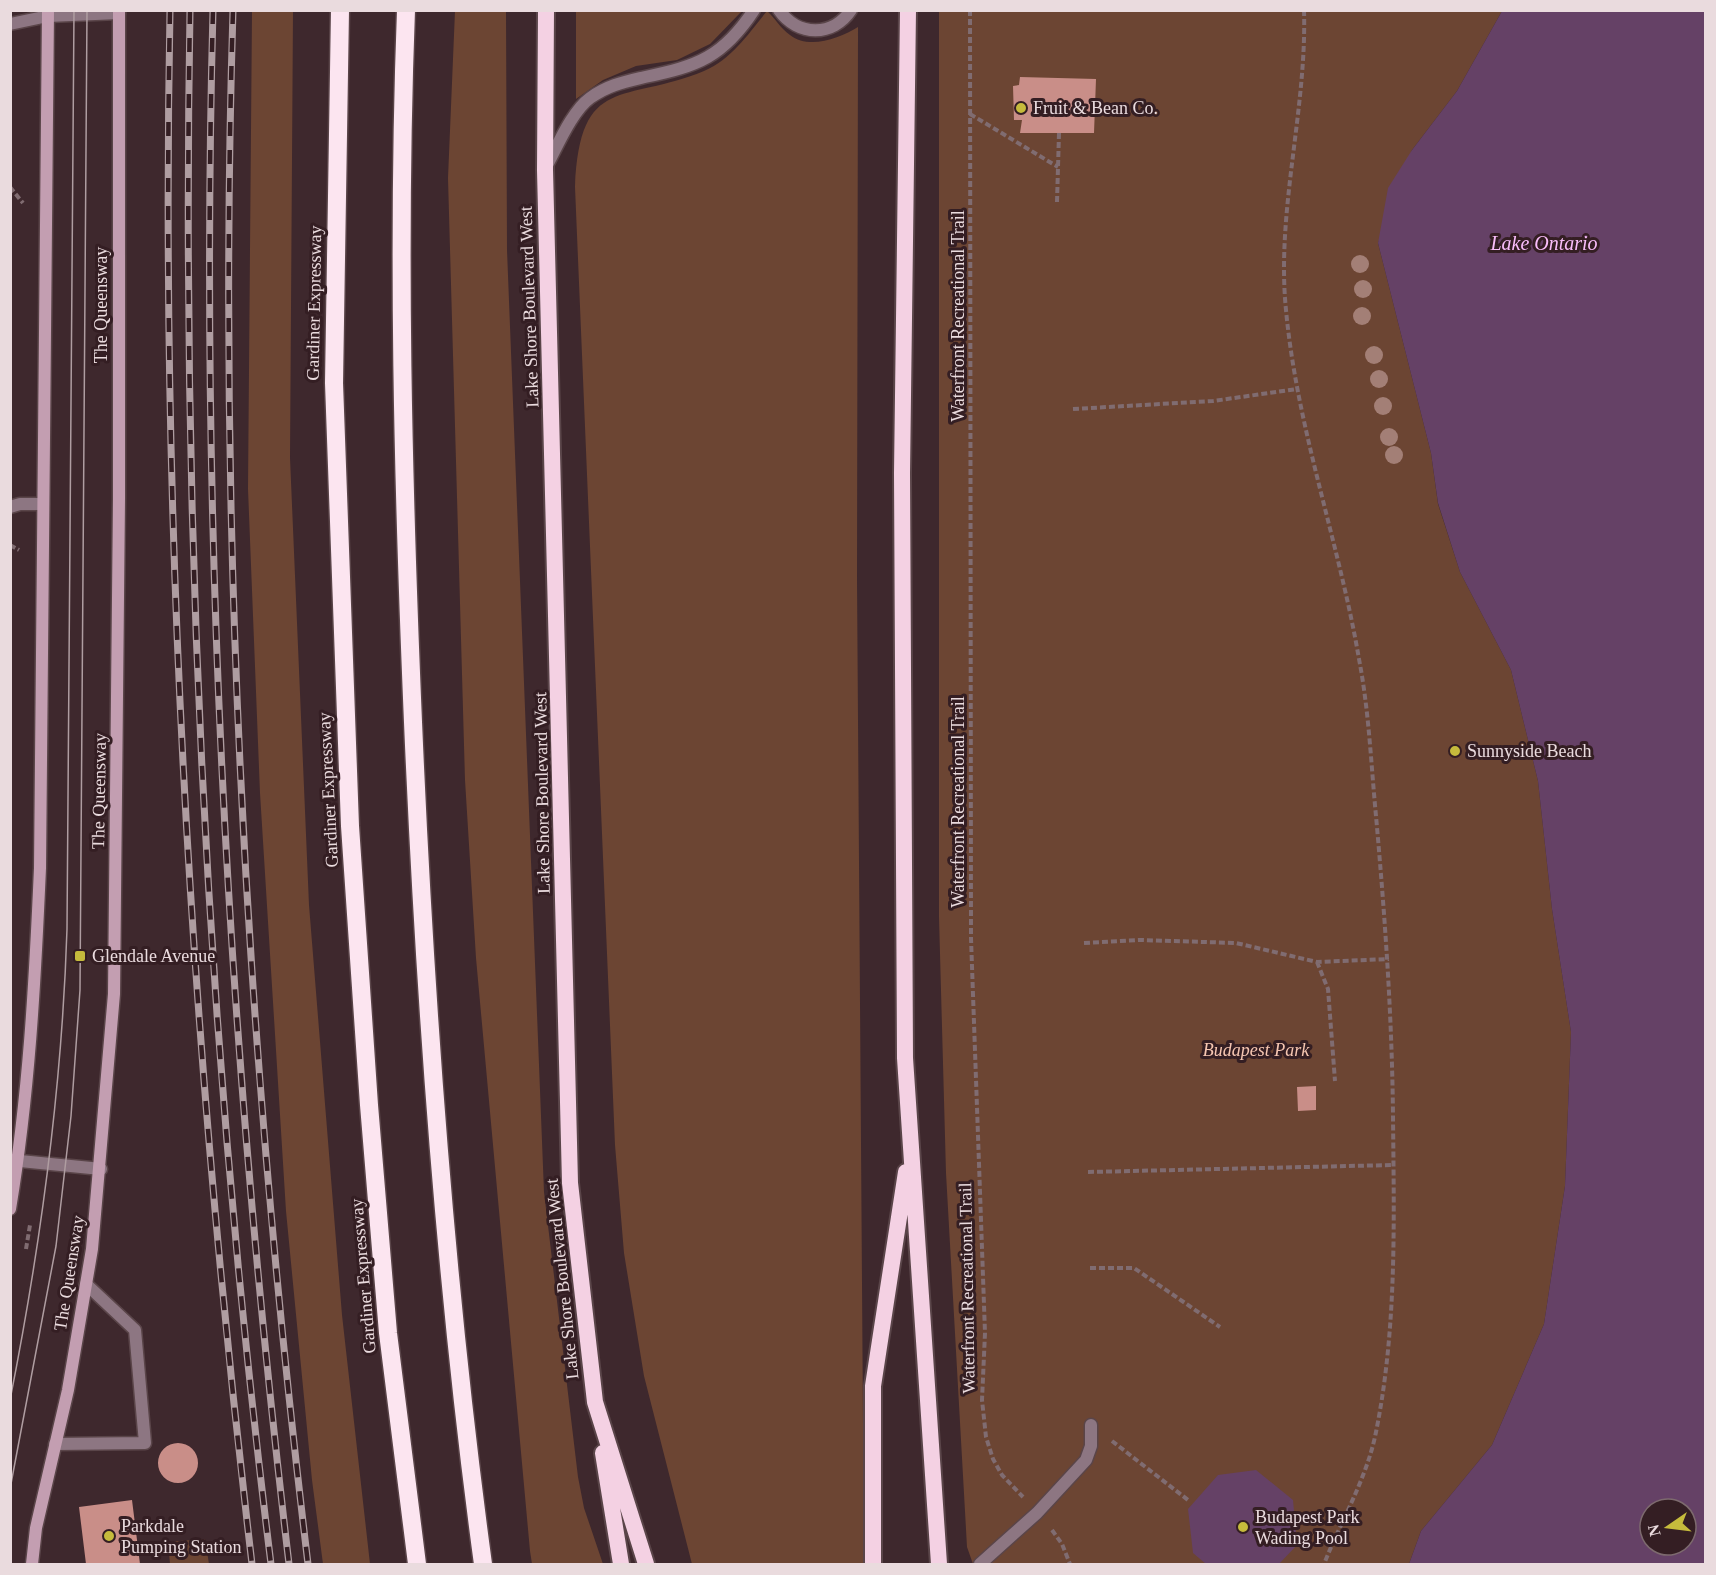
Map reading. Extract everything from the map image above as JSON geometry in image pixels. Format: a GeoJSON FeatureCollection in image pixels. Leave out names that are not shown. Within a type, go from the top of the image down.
{"type":"FeatureCollection","features":[{"type":"Feature","properties":{"kind":"highway","name":"Gardiner Expressway"},"geometry":{"type":"LineString","coordinates":[[340,10],[334,383],[350,826],[387,1322],[417,1564]]}},
{"type":"Feature","properties":{"kind":"highway"},"geometry":{"type":"LineString","coordinates":[[406,10],[402,113],[402,351],[417,814],[434,1091],[450,1276],[483,1564]]}},
{"type":"Feature","properties":{"kind":"highway","name":"Lake Shore Boulevard West"},"geometry":{"type":"LineString","coordinates":[[546,10],[544,170],[570,1183],[595,1402],[646,1564]]}},
{"type":"Feature","properties":{"kind":"highway"},"geometry":{"type":"LineString","coordinates":[[908,10],[902,473],[905,1058],[939,1564]]}},
{"type":"Feature","properties":{"kind":"highway"},"geometry":{"type":"LineString","coordinates":[[873,1564],[873,1386],[911,1141]]}},
{"type":"Feature","properties":{"kind":"highway"},"geometry":{"type":"LineString","coordinates":[[595,1402],[621,1564]]}},
{"type":"Feature","properties":{"kind":"main road","name":"The Queensway"},"geometry":{"type":"LineString","coordinates":[[32,1564],[36,1528],[86,1284],[101,1169],[114,994],[119,511],[119,12]]}},
{"type":"Feature","properties":{"kind":"main road"},"geometry":{"type":"LineString","coordinates":[[10,1209],[15,1160],[26,1113],[35,1000],[39,890],[48,13]]}},
{"type":"Feature","properties":{"kind":"street"},"geometry":{"type":"LineString","coordinates":[[544,170],[565,131],[588,99],[614,83],[688,66],[712,56],[731,43],[754,10]]}},
{"type":"Feature","properties":{"kind":"street"},"geometry":{"type":"LineString","coordinates":[[779,10],[792,24],[806,30],[820,31],[834,27],[851,10]]}},
{"type":"Feature","properties":{"kind":"street"},"geometry":{"type":"LineString","coordinates":[[10,24],[48,13],[119,12]]}},
{"type":"Feature","properties":{"kind":"street"},"geometry":{"type":"LineString","coordinates":[[10,507],[20,504],[43,504]]}},
{"type":"Feature","properties":{"kind":"street"},"geometry":{"type":"LineString","coordinates":[[15,1160],[101,1169]]}},
{"type":"Feature","properties":{"kind":"street"},"geometry":{"type":"LineString","coordinates":[[55,1444],[145,1443],[135,1330],[86,1284]]}},
{"type":"Feature","properties":{"kind":"street"},"geometry":{"type":"LineString","coordinates":[[980,1564],[1037,1513],[1086,1460],[1091,1446],[1091,1425]]}},
{"type":"Feature","properties":{"kind":"path","name":"Waterfront Recreational Trail"},"geometry":{"type":"LineString","coordinates":[[970,10],[971,938],[985,1333],[982,1400],[989,1449],[996,1467],[1062,1544],[1070,1564]]}},
{"type":"Feature","properties":{"kind":"path"},"geometry":{"type":"LineString","coordinates":[[1304,10],[1303,64],[1284,264],[1286,310],[1297,388],[1341,573],[1363,683],[1389,959],[1393,1165],[1394,1274],[1387,1362],[1375,1436],[1359,1483],[1324,1564]]}},
{"type":"Feature","properties":{"kind":"path"},"geometry":{"type":"LineString","coordinates":[[970,114],[1058,167]]}},
{"type":"Feature","properties":{"kind":"path"},"geometry":{"type":"LineString","coordinates":[[1057,202],[1059,133]]}},
{"type":"Feature","properties":{"kind":"path"},"geometry":{"type":"LineString","coordinates":[[10,187],[24,204]]}},
{"type":"Feature","properties":{"kind":"path"},"geometry":{"type":"LineString","coordinates":[[1073,409],[1213,401],[1297,388]]}},
{"type":"Feature","properties":{"kind":"path"},"geometry":{"type":"LineString","coordinates":[[10,545],[19,550]]}},
{"type":"Feature","properties":{"kind":"path"},"geometry":{"type":"LineString","coordinates":[[1084,943],[1140,940],[1236,943],[1317,962],[1389,959]]}},
{"type":"Feature","properties":{"kind":"path"},"geometry":{"type":"LineString","coordinates":[[1317,962],[1328,989],[1335,1081]]}},
{"type":"Feature","properties":{"kind":"path"},"geometry":{"type":"LineString","coordinates":[[1088,1172],[1393,1165]]}},
{"type":"Feature","properties":{"kind":"path"},"geometry":{"type":"LineString","coordinates":[[26,1249],[30,1225]]}},
{"type":"Feature","properties":{"kind":"path"},"geometry":{"type":"LineString","coordinates":[[1090,1268],[1134,1268],[1220,1327]]}},
{"type":"Feature","properties":{"kind":"path"},"geometry":{"type":"LineString","coordinates":[[1091,1425],[1188,1500]]}},
{"type":"Feature","properties":{"kind":"green space"},"geometry":{"type":"Polygon","coordinates":[[[576,10],[742,11],[710,44],[677,60],[636,66],[603,80],[576,99],[576,10]]]}},
{"type":"Feature","properties":{"kind":"green space"},"geometry":{"type":"Polygon","coordinates":[[[252,11],[293,11],[290,458],[309,905],[342,1315],[370,1564],[323,1564],[312,1480],[286,1211],[260,793],[248,489],[252,11]]]}},
{"type":"Feature","properties":{"kind":"green space"},"geometry":{"type":"Polygon","coordinates":[[[455,11],[506,11],[507,250],[544,1192],[578,1477],[584,1508],[603,1564],[532,1564],[530,1551],[476,958],[465,780],[448,178],[455,11]]]}},
{"type":"Feature","properties":{"kind":"green space"},"geometry":{"type":"Polygon","coordinates":[[[767,11],[786,32],[806,42],[824,41],[858,27],[857,579],[864,1564],[692,1564],[644,1376],[624,1253],[615,1145],[575,187],[579,151],[586,125],[597,109],[611,99],[629,92],[676,81],[714,66],[739,45],[767,11]]]}},
{"type":"Feature","properties":{"kind":"green space","name":"Budapest Park"},"geometry":{"type":"Polygon","coordinates":[[[939,11],[1502,11],[1457,91],[1412,150],[1378,243],[1431,453],[1438,504],[1460,572],[1511,670],[1538,781],[1552,909],[1571,1032],[1565,1186],[1544,1324],[1492,1445],[1421,1531],[1409,1564],[973,1564],[967,1547],[946,1173],[939,917],[939,11]]]}},
{"type":"Feature","properties":{"kind":"green space"},"geometry":{"type":"Polygon","coordinates":[[[205,1539],[209,1564],[170,1564],[168,1542],[205,1539]]]}},
{"type":"Feature","properties":{"kind":"water","name":"Lake Ontario"},"geometry":{"type":"Polygon","coordinates":[[[1502,11],[1705,11],[1705,1564],[1409,1564],[1421,1531],[1492,1445],[1544,1324],[1565,1186],[1571,1032],[1552,909],[1538,781],[1511,670],[1460,572],[1438,503],[1431,453],[1378,243],[1388,188],[1412,150],[1457,91],[1502,11]]]}},
{"type":"Feature","properties":{"kind":"water","name":"Budapest Park Wading Pool"},"geometry":{"type":"Polygon","coordinates":[[[1256,1470],[1293,1500],[1297,1545],[1279,1564],[1206,1564],[1193,1553],[1188,1509],[1218,1475],[1256,1470]]]}},
{"type":"Feature","properties":{"kind":"building"},"geometry":{"type":"Polygon","coordinates":[[[1020,77],[1096,79],[1094,133],[1020,133],[1022,120],[1014,120],[1013,86],[1019,85],[1020,77]]]}},
{"type":"Feature","properties":{"kind":"building"},"geometry":{"type":"Polygon","coordinates":[[[1316,1086],[1316,1110],[1298,1111],[1297,1087],[1316,1086]]]}},
{"type":"Feature","properties":{"kind":"building"},"geometry":{"type":"Polygon","coordinates":[[[178,1443],[186,1444],[192,1449],[197,1455],[197,1471],[192,1477],[186,1482],[178,1483],[170,1482],[164,1477],[159,1471],[158,1463],[159,1455],[164,1449],[170,1444],[178,1443]]]}},
{"type":"Feature","properties":{"kind":"building","name":"Parkdale Pumping Station"},"geometry":{"type":"Polygon","coordinates":[[[132,1500],[140,1564],[86,1564],[79,1507],[132,1500]]]}},
{"type":"Feature","properties":{"kind":"tram line"},"geometry":{"type":"LineString","coordinates":[[10,1400],[31,1283],[48,1166],[60,1048],[67,929],[74,10]]}},
{"type":"Feature","properties":{"kind":"tram line"},"geometry":{"type":"LineString","coordinates":[[10,1489],[56,1246],[71,1116],[80,990],[87,10]]}},
{"type":"Feature","properties":{"kind":"railway"},"geometry":{"type":"LineString","coordinates":[[170,10],[168,205],[170,399],[175,594],[184,789],[212,1177],[252,1564]]}},
{"type":"Feature","properties":{"kind":"railway"},"geometry":{"type":"LineString","coordinates":[[190,10],[188,205],[190,399],[203,789],[230,1177],[271,1564]]}},
{"type":"Feature","properties":{"kind":"railway"},"geometry":{"type":"LineString","coordinates":[[213,10],[210,400],[223,789],[234,983],[249,1177],[289,1564]]}},
{"type":"Feature","properties":{"kind":"railway"},"geometry":{"type":"LineString","coordinates":[[233,10],[229,205],[229,399],[233,594],[241,789],[268,1177],[286,1371],[308,1564]]}},
{"type":"Feature","properties":{"kind":"place","name":"Fruit & Bean Co."},"geometry":{"type":"Point","coordinates":[1021,108]}},
{"type":"Feature","properties":{"kind":"place","name":"Sunnyside Beach"},"geometry":{"type":"Point","coordinates":[1455,751]}},
{"type":"Feature","properties":{"kind":"place","name":"Glendale Avenue"},"geometry":{"type":"Point","coordinates":[80,956]}},
{"type":"Feature","properties":{"kind":"place","name":"Budapest Park Wading Pool"},"geometry":{"type":"Point","coordinates":[1243,1527]}},
{"type":"Feature","properties":{"kind":"place","name":"Parkdale Pumping Station"},"geometry":{"type":"Point","coordinates":[109,1536]}}]}
